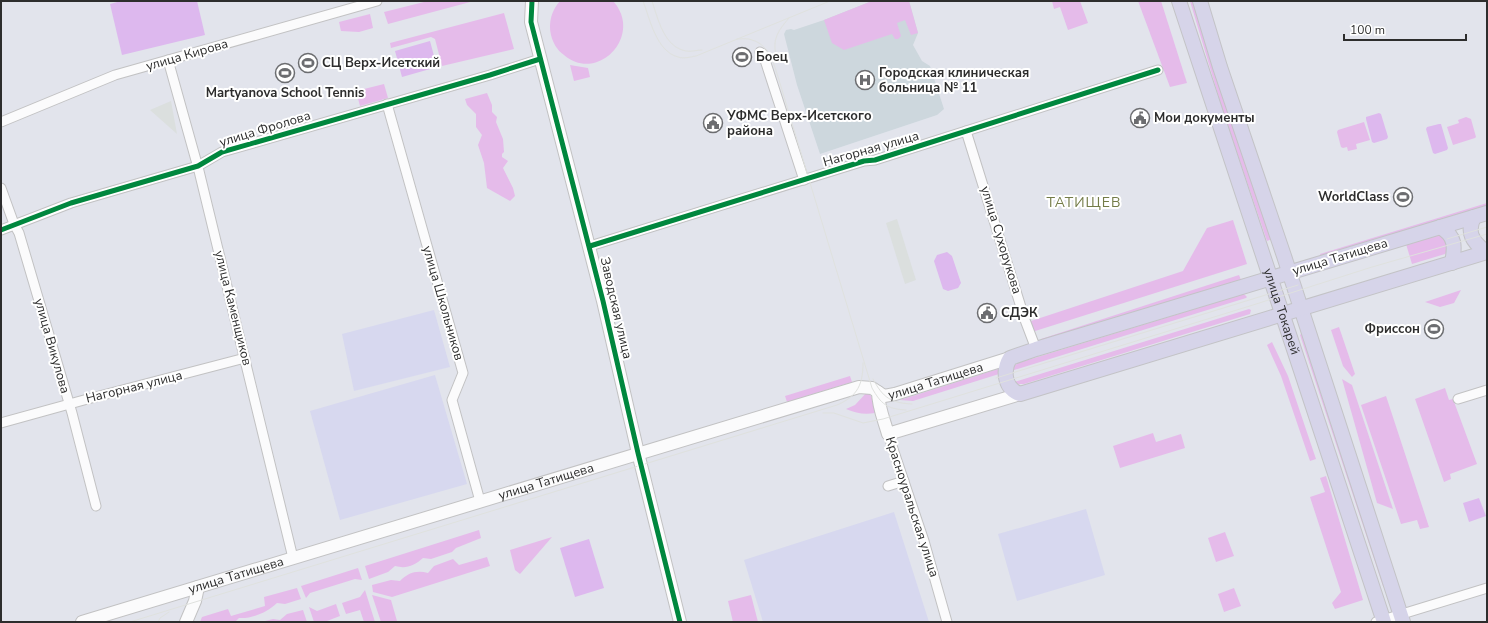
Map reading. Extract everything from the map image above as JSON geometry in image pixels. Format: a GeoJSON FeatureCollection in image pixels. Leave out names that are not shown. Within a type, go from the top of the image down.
{"type":"FeatureCollection","features":[{"type":"Feature","properties":{"kind":"main road","name":"Заводская улица"},"geometry":{"type":"LineString","coordinates":[[532,1],[530,22],[590,246],[638,453],[680,622]]}},
{"type":"Feature","properties":{"kind":"main road","name":"улица Токарей"},"geometry":{"type":"LineString","coordinates":[[1179,1],[1283,314],[1381,621]]}},
{"type":"Feature","properties":{"kind":"main road","name":"улица Токарей"},"geometry":{"type":"LineString","coordinates":[[1200,1],[1220,66],[1302,309],[1402,618]]}},
{"type":"Feature","properties":{"kind":"main road","name":"улица Татищева"},"geometry":{"type":"LineString","coordinates":[[82,622],[115,617],[198,587],[859,386],[872,388],[884,396],[896,394],[1036,349],[1481,215]]}},
{"type":"Feature","properties":{"kind":"main road"},"geometry":{"type":"LineString","coordinates":[[1481,215],[1470,224],[1472,238],[1477,245],[1486,252]]}},
{"type":"Feature","properties":{"kind":"main road"},"geometry":{"type":"LineString","coordinates":[[1440,227],[1447,231],[1452,238],[1454,252],[1452,263]]}},
{"type":"Feature","properties":{"kind":"main road"},"geometry":{"type":"LineString","coordinates":[[888,434],[1486,252]]}},
{"type":"Feature","properties":{"kind":"main road"},"geometry":{"type":"LineString","coordinates":[[1010,358],[1006,364],[1005,375],[1014,392],[1020,394]]}},
{"type":"Feature","properties":{"kind":"main road","name":"Красноуральская улица"},"geometry":{"type":"LineString","coordinates":[[878,392],[878,399],[888,434]]}},
{"type":"Feature","properties":{"kind":"main road"},"geometry":{"type":"LineString","coordinates":[[186,622],[195,601],[198,587]]}},
{"type":"Feature","properties":{"kind":"street","name":"улица Кирова"},"geometry":{"type":"LineString","coordinates":[[1,122],[115,76],[349,5],[377,1]]}},
{"type":"Feature","properties":{"kind":"street"},"geometry":{"type":"LineString","coordinates":[[760,52],[763,54],[774,85],[804,180]]}},
{"type":"Feature","properties":{"kind":"street","name":"улица Фролова"},"geometry":{"type":"LineString","coordinates":[[1,230],[71,204],[198,166],[222,152],[490,75],[540,58]]}},
{"type":"Feature","properties":{"kind":"street","name":"улица Каменщиков"},"geometry":{"type":"LineString","coordinates":[[168,60],[198,166],[293,558]]}},
{"type":"Feature","properties":{"kind":"street","name":"Нагорная улица"},"geometry":{"type":"LineString","coordinates":[[590,246],[864,161],[875,160],[1158,70]]}},
{"type":"Feature","properties":{"kind":"street","name":"улица Школьников"},"geometry":{"type":"LineString","coordinates":[[387,104],[463,374],[452,400],[480,501]]}},
{"type":"Feature","properties":{"kind":"street","name":"улица Сухорукова"},"geometry":{"type":"LineString","coordinates":[[966,131],[1025,320],[1036,349]]}},
{"type":"Feature","properties":{"kind":"street","name":"улица Викулова"},"geometry":{"type":"LineString","coordinates":[[1,188],[14,224],[19,233],[69,404],[96,506]]}},
{"type":"Feature","properties":{"kind":"street","name":"Нагорная улица"},"geometry":{"type":"LineString","coordinates":[[1,423],[245,358]]}},
{"type":"Feature","properties":{"kind":"street"},"geometry":{"type":"LineString","coordinates":[[1458,398],[1487,390]]}},
{"type":"Feature","properties":{"kind":"street","name":"Красноуральская улица"},"geometry":{"type":"LineString","coordinates":[[888,434],[926,547],[947,622]]}},
{"type":"Feature","properties":{"kind":"street"},"geometry":{"type":"LineString","coordinates":[[888,486],[904,481]]}},
{"type":"Feature","properties":{"kind":"street"},"geometry":{"type":"LineString","coordinates":[[1381,621],[1402,618],[1487,588]]}},
{"type":"Feature","properties":{"kind":"shaded area"},"geometry":{"type":"Polygon","coordinates":[[[121,1],[197,1],[205,35],[122,55],[110,4],[121,1]]]}},
{"type":"Feature","properties":{"kind":"shaded area"},"geometry":{"type":"Polygon","coordinates":[[[428,1],[474,1],[388,24],[384,12],[428,1]]]}},
{"type":"Feature","properties":{"kind":"shaded area"},"geometry":{"type":"Polygon","coordinates":[[[560,1],[613,1],[621,14],[623,28],[620,41],[613,52],[603,60],[590,64],[577,62],[564,55],[557,49],[551,35],[550,21],[555,8],[560,1]]]}},
{"type":"Feature","properties":{"kind":"shaded area","name":"Городская клиническая больница № 11"},"geometry":{"type":"Polygon","coordinates":[[[872,1],[909,1],[918,33],[913,45],[922,61],[930,66],[944,109],[937,115],[820,154],[797,85],[784,34],[786,30],[794,30],[824,20],[872,1]]]}},
{"type":"Feature","properties":{"kind":"shaded area"},"geometry":{"type":"Polygon","coordinates":[[[872,1],[909,1],[918,33],[911,35],[905,20],[897,23],[901,36],[898,39],[895,39],[892,34],[844,50],[832,43],[824,20],[872,1]]]}},
{"type":"Feature","properties":{"kind":"shaded area"},"geometry":{"type":"Polygon","coordinates":[[[1052,1],[1080,1],[1088,23],[1068,30],[1060,7],[1054,9],[1052,1]]]}},
{"type":"Feature","properties":{"kind":"shaded area"},"geometry":{"type":"Polygon","coordinates":[[[1138,1],[1161,1],[1187,83],[1170,87],[1138,1]]]}},
{"type":"Feature","properties":{"kind":"shaded area"},"geometry":{"type":"Polygon","coordinates":[[[1190,1],[1194,1],[1239,145],[1272,239],[1267,241],[1223,111],[1190,1]]]}},
{"type":"Feature","properties":{"kind":"shaded area"},"geometry":{"type":"Polygon","coordinates":[[[504,13],[514,49],[442,66],[435,39],[431,37],[391,48],[390,43],[504,13]]]}},
{"type":"Feature","properties":{"kind":"shaded area"},"geometry":{"type":"Polygon","coordinates":[[[370,14],[373,28],[359,32],[341,31],[339,22],[370,14]]]}},
{"type":"Feature","properties":{"kind":"shaded area"},"geometry":{"type":"Polygon","coordinates":[[[430,41],[437,67],[402,77],[395,51],[430,41]]]}},
{"type":"Feature","properties":{"kind":"shaded area"},"geometry":{"type":"Polygon","coordinates":[[[570,65],[588,68],[590,77],[574,81],[570,65]]]}},
{"type":"Feature","properties":{"kind":"shaded area"},"geometry":{"type":"Polygon","coordinates":[[[384,84],[388,98],[360,106],[356,91],[384,84]]]}},
{"type":"Feature","properties":{"kind":"shaded area"},"geometry":{"type":"Polygon","coordinates":[[[487,93],[492,105],[492,112],[497,117],[496,122],[503,139],[504,152],[502,157],[508,161],[503,168],[513,188],[515,196],[510,201],[487,188],[484,163],[478,145],[482,135],[476,127],[476,114],[467,105],[465,99],[487,93]]]}},
{"type":"Feature","properties":{"kind":"shaded area"},"geometry":{"type":"Polygon","coordinates":[[[171,101],[177,134],[150,110],[171,101]]]}},
{"type":"Feature","properties":{"kind":"shaded area"},"geometry":{"type":"Polygon","coordinates":[[[1379,113],[1381,114],[1388,137],[1387,139],[1374,143],[1372,142],[1366,117],[1379,113]]]}},
{"type":"Feature","properties":{"kind":"shaded area"},"geometry":{"type":"Polygon","coordinates":[[[1466,117],[1471,119],[1476,137],[1453,145],[1447,127],[1459,123],[1458,120],[1466,117]]]}},
{"type":"Feature","properties":{"kind":"shaded area"},"geometry":{"type":"Polygon","coordinates":[[[1364,122],[1370,140],[1356,144],[1357,149],[1348,151],[1347,147],[1341,147],[1337,132],[1338,130],[1364,122]]]}},
{"type":"Feature","properties":{"kind":"shaded area"},"geometry":{"type":"Polygon","coordinates":[[[1441,124],[1448,148],[1447,150],[1435,154],[1433,153],[1426,129],[1427,127],[1441,124]]]}},
{"type":"Feature","properties":{"kind":"shaded area"},"geometry":{"type":"Polygon","coordinates":[[[1487,203],[1487,206],[1321,257],[1320,254],[1487,203]]]}},
{"type":"Feature","properties":{"kind":"shaded area"},"geometry":{"type":"Polygon","coordinates":[[[897,219],[916,280],[905,284],[886,223],[897,219]]]}},
{"type":"Feature","properties":{"kind":"shaded area"},"geometry":{"type":"Polygon","coordinates":[[[1233,220],[1247,264],[1032,332],[1028,322],[1183,271],[1207,228],[1233,220]]]}},
{"type":"Feature","properties":{"kind":"shaded area"},"geometry":{"type":"Polygon","coordinates":[[[1440,232],[1444,234],[1448,251],[1445,254],[1412,264],[1406,244],[1440,232]]]}},
{"type":"Feature","properties":{"kind":"shaded area"},"geometry":{"type":"Polygon","coordinates":[[[947,252],[952,256],[961,283],[958,288],[948,291],[943,289],[934,261],[937,255],[947,252]]]}},
{"type":"Feature","properties":{"kind":"shaded area"},"geometry":{"type":"Polygon","coordinates":[[[1239,275],[1241,280],[1045,342],[1041,339],[1239,275]]]}},
{"type":"Feature","properties":{"kind":"shaded area"},"geometry":{"type":"Polygon","coordinates":[[[1461,290],[1454,303],[1440,307],[1425,302],[1461,290]]]}},
{"type":"Feature","properties":{"kind":"shaded area"},"geometry":{"type":"Polygon","coordinates":[[[1244,294],[1247,297],[1246,298],[1011,371],[1018,363],[1244,294]]]}},
{"type":"Feature","properties":{"kind":"shaded area"},"geometry":{"type":"Polygon","coordinates":[[[1249,309],[1251,310],[1250,314],[1024,384],[1014,382],[1249,309]]]}},
{"type":"Feature","properties":{"kind":"shaded area"},"geometry":{"type":"Polygon","coordinates":[[[434,310],[450,367],[354,391],[342,334],[434,310]]]}},
{"type":"Feature","properties":{"kind":"shaded area"},"geometry":{"type":"Polygon","coordinates":[[[1339,327],[1355,374],[1352,377],[1343,366],[1331,330],[1339,327]]]}},
{"type":"Feature","properties":{"kind":"shaded area"},"geometry":{"type":"Polygon","coordinates":[[[1302,333],[1387,584],[1383,586],[1300,335],[1302,333]]]}},
{"type":"Feature","properties":{"kind":"shaded area"},"geometry":{"type":"Polygon","coordinates":[[[1272,342],[1288,376],[1316,459],[1310,461],[1281,376],[1267,345],[1272,342]]]}},
{"type":"Feature","properties":{"kind":"shaded area"},"geometry":{"type":"Polygon","coordinates":[[[998,369],[1000,371],[999,374],[913,401],[900,400],[998,369]]]}},
{"type":"Feature","properties":{"kind":"shaded area"},"geometry":{"type":"Polygon","coordinates":[[[435,375],[467,484],[340,520],[310,411],[435,375]]]}},
{"type":"Feature","properties":{"kind":"shaded area"},"geometry":{"type":"Polygon","coordinates":[[[850,376],[852,382],[787,402],[785,396],[850,376]]]}},
{"type":"Feature","properties":{"kind":"shaded area"},"geometry":{"type":"Polygon","coordinates":[[[1342,379],[1352,385],[1393,509],[1377,503],[1342,379]]]}},
{"type":"Feature","properties":{"kind":"shaded area"},"geometry":{"type":"Polygon","coordinates":[[[1445,388],[1449,400],[1453,399],[1477,464],[1450,474],[1451,479],[1444,482],[1415,399],[1445,388]]]}},
{"type":"Feature","properties":{"kind":"shaded area"},"geometry":{"type":"Polygon","coordinates":[[[868,391],[873,400],[875,413],[867,414],[853,412],[846,409],[855,405],[868,391]]]}},
{"type":"Feature","properties":{"kind":"shaded area"},"geometry":{"type":"Polygon","coordinates":[[[1386,396],[1429,527],[1420,529],[1417,520],[1401,524],[1361,405],[1386,396]]]}},
{"type":"Feature","properties":{"kind":"shaded area"},"geometry":{"type":"Polygon","coordinates":[[[1153,433],[1156,442],[1181,434],[1185,448],[1120,468],[1113,446],[1153,433]]]}},
{"type":"Feature","properties":{"kind":"shaded area"},"geometry":{"type":"Polygon","coordinates":[[[1326,476],[1363,600],[1335,609],[1332,603],[1341,592],[1310,497],[1325,492],[1320,478],[1326,476]]]}},
{"type":"Feature","properties":{"kind":"shaded area"},"geometry":{"type":"Polygon","coordinates":[[[1479,498],[1486,516],[1469,522],[1463,503],[1479,498]]]}},
{"type":"Feature","properties":{"kind":"shaded area"},"geometry":{"type":"Polygon","coordinates":[[[1086,509],[1105,575],[1017,601],[998,534],[1086,509]]]}},
{"type":"Feature","properties":{"kind":"shaded area"},"geometry":{"type":"Polygon","coordinates":[[[894,512],[929,622],[763,622],[744,560],[894,512]]]}},
{"type":"Feature","properties":{"kind":"shaded area"},"geometry":{"type":"Polygon","coordinates":[[[479,530],[481,538],[456,548],[452,552],[431,559],[423,558],[410,566],[395,566],[388,572],[369,579],[365,566],[479,530]]]}},
{"type":"Feature","properties":{"kind":"shaded area"},"geometry":{"type":"Polygon","coordinates":[[[1225,532],[1234,556],[1216,562],[1208,538],[1225,532]]]}},
{"type":"Feature","properties":{"kind":"shaded area"},"geometry":{"type":"Polygon","coordinates":[[[552,537],[520,574],[515,570],[510,550],[552,537]]]}},
{"type":"Feature","properties":{"kind":"shaded area"},"geometry":{"type":"Polygon","coordinates":[[[589,539],[604,588],[575,597],[560,548],[589,539]]]}},
{"type":"Feature","properties":{"kind":"shaded area"},"geometry":{"type":"Polygon","coordinates":[[[487,557],[490,566],[392,597],[373,592],[372,585],[391,580],[400,581],[409,574],[416,572],[428,573],[434,566],[453,559],[459,565],[487,557]]]}},
{"type":"Feature","properties":{"kind":"shaded area"},"geometry":{"type":"Polygon","coordinates":[[[358,568],[362,580],[355,579],[310,593],[306,598],[301,586],[358,568]]]}},
{"type":"Feature","properties":{"kind":"shaded area"},"geometry":{"type":"Polygon","coordinates":[[[297,588],[301,599],[285,604],[277,603],[264,612],[254,616],[239,618],[235,622],[200,622],[202,617],[228,609],[231,616],[265,606],[264,597],[297,588]]]}},
{"type":"Feature","properties":{"kind":"shaded area"},"geometry":{"type":"Polygon","coordinates":[[[1234,588],[1241,606],[1224,612],[1218,594],[1234,588]]]}},
{"type":"Feature","properties":{"kind":"shaded area"},"geometry":{"type":"Polygon","coordinates":[[[365,590],[375,622],[364,622],[360,610],[346,614],[342,603],[360,597],[365,590]]]}},
{"type":"Feature","properties":{"kind":"shaded area"},"geometry":{"type":"Polygon","coordinates":[[[372,595],[391,600],[397,621],[381,622],[372,595]]]}},
{"type":"Feature","properties":{"kind":"shaded area"},"geometry":{"type":"Polygon","coordinates":[[[751,595],[758,622],[733,622],[728,601],[751,595]]]}},
{"type":"Feature","properties":{"kind":"shaded area"},"geometry":{"type":"Polygon","coordinates":[[[336,604],[340,616],[327,622],[314,622],[309,607],[317,611],[336,604]]]}},
{"type":"Feature","properties":{"kind":"shaded area"},"geometry":{"type":"Polygon","coordinates":[[[303,610],[307,622],[261,622],[273,619],[280,620],[287,614],[303,610]]]}},
{"type":"Feature","properties":{"kind":"tram line"},"geometry":{"type":"LineString","coordinates":[[643,1],[651,25],[659,41],[670,54],[682,58],[696,56],[830,1]]}},
{"type":"Feature","properties":{"kind":"tram line"},"geometry":{"type":"LineString","coordinates":[[652,1],[663,31],[672,44],[686,51],[702,50]]}},
{"type":"Feature","properties":{"kind":"tram line"},"geometry":{"type":"LineString","coordinates":[[778,61],[775,48],[776,38],[781,28],[789,18]]}},
{"type":"Feature","properties":{"kind":"tram line"},"geometry":{"type":"LineString","coordinates":[[737,39],[749,39],[763,46],[773,62],[872,388],[878,398],[885,405],[906,410]]}},
{"type":"Feature","properties":{"kind":"tram line"},"geometry":{"type":"LineString","coordinates":[[1447,239],[1487,227]]}},
{"type":"Feature","properties":{"kind":"tram line"},"geometry":{"type":"LineString","coordinates":[[823,413],[834,413],[863,423],[883,419],[1372,267],[1487,234]]}},
{"type":"Feature","properties":{"kind":"tram line"},"geometry":{"type":"LineString","coordinates":[[996,378],[1298,285]]}},
{"type":"Feature","properties":{"kind":"tram line"},"geometry":{"type":"LineString","coordinates":[[130,622],[837,405],[850,398],[858,388],[862,377],[863,363]]}},
{"type":"Feature","properties":{"kind":"tram line"},"geometry":{"type":"LineString","coordinates":[[873,379],[880,391],[888,398],[893,401],[912,404]]}},
{"type":"Feature","properties":{"kind":"tram line"},"geometry":{"type":"LineString","coordinates":[[158,622],[160,618],[169,612]]}},
{"type":"Feature","properties":{"kind":"cycle path"},"geometry":{"type":"LineString","coordinates":[[532,1],[531,22],[603,301],[638,453],[680,622]]}},
{"type":"Feature","properties":{"kind":"cycle path"},"geometry":{"type":"LineString","coordinates":[[1,230],[71,203],[198,166],[222,152],[490,75],[540,59]]}},
{"type":"Feature","properties":{"kind":"cycle path"},"geometry":{"type":"LineString","coordinates":[[590,246],[864,161],[875,160],[1158,70]]}},
{"type":"Feature","properties":{"kind":"place","name":"Боец"},"geometry":{"type":"Point","coordinates":[742,57]}},
{"type":"Feature","properties":{"kind":"place","name":"СЦ Верх-Исетский"},"geometry":{"type":"Point","coordinates":[308,63]}},
{"type":"Feature","properties":{"kind":"place","name":"Martyanova School Tennis"},"geometry":{"type":"Point","coordinates":[285,73]}},
{"type":"Feature","properties":{"kind":"place","name":"Городская клиническая больница № 11"},"geometry":{"type":"Point","coordinates":[865,80]}},
{"type":"Feature","properties":{"kind":"place","name":"Мои документы"},"geometry":{"type":"Point","coordinates":[1140,118]}},
{"type":"Feature","properties":{"kind":"place","name":"УФМС Верх-Исетского района"},"geometry":{"type":"Point","coordinates":[713,123]}},
{"type":"Feature","properties":{"kind":"place","name":"WorldClass"},"geometry":{"type":"Point","coordinates":[1403,197]}},
{"type":"Feature","properties":{"kind":"place","name":"СДЭК"},"geometry":{"type":"Point","coordinates":[987,313]}},
{"type":"Feature","properties":{"kind":"place","name":"Фриссон"},"geometry":{"type":"Point","coordinates":[1434,329]}},
{"type":"Feature","properties":{"kind":"district","name":"ТАТИЩЕВ"},"geometry":{"type":"Point","coordinates":[1084,202]}}]}
